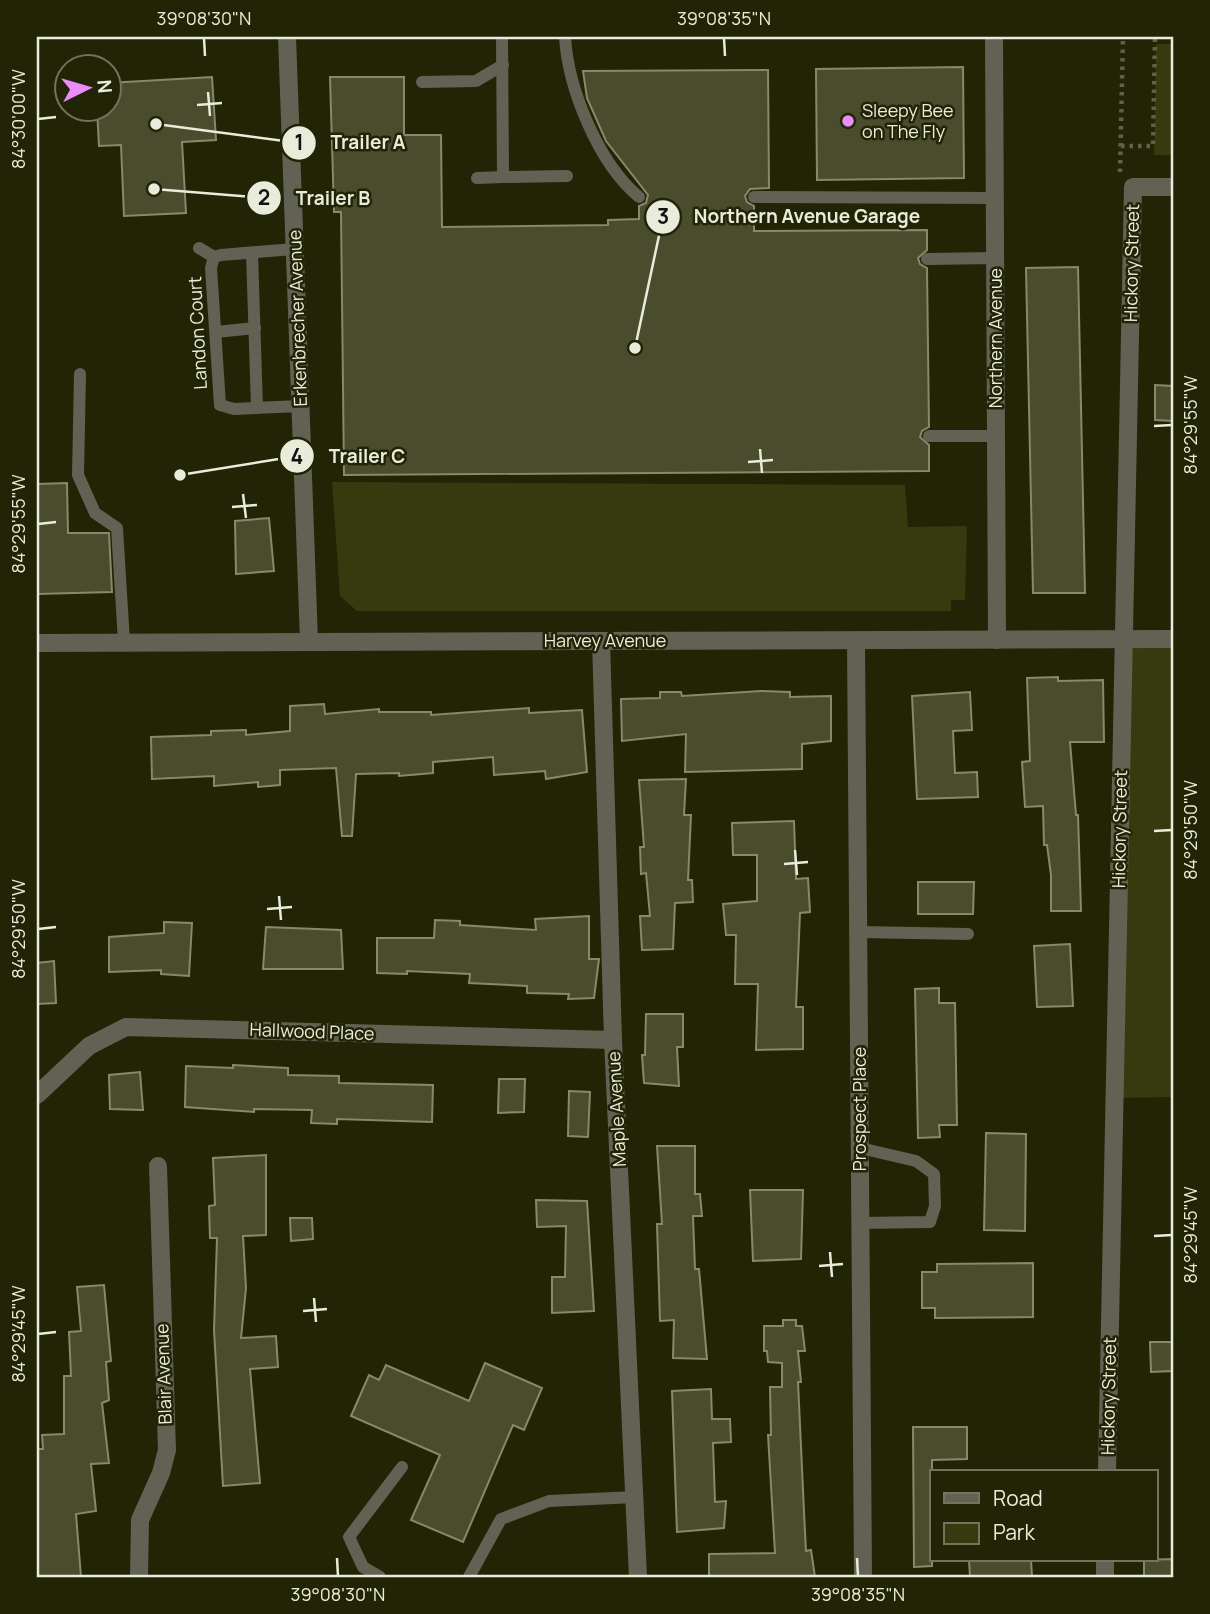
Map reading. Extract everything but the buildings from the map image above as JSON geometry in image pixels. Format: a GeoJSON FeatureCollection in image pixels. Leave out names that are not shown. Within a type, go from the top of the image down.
{"type":"FeatureCollection","features":[{"type":"Feature","properties":{"kind":"street","name":"Erkenbrecher Avenue"},"geometry":{"type":"LineString","coordinates":[[287,37],[309,641]]}},
{"type":"Feature","properties":{"kind":"street","name":"Northern Avenue"},"geometry":{"type":"LineString","coordinates":[[994,37],[998,640]]}},
{"type":"Feature","properties":{"kind":"street","name":"Hickory Street"},"geometry":{"type":"LineString","coordinates":[[1107,1470],[1133,187],[1173,187]]}},
{"type":"Feature","properties":{"kind":"street","name":"Harvey Avenue"},"geometry":{"type":"LineString","coordinates":[[37,643],[1173,639]]}},
{"type":"Feature","properties":{"kind":"street","name":"Maple Avenue"},"geometry":{"type":"LineString","coordinates":[[601,641],[613,1040],[638,1577]]}},
{"type":"Feature","properties":{"kind":"street","name":"Prospect Place"},"geometry":{"type":"LineString","coordinates":[[856,641],[863,1577]]}},
{"type":"Feature","properties":{"kind":"street","name":"Hallwood Place"},"geometry":{"type":"LineString","coordinates":[[37,1095],[89,1046],[126,1027],[613,1040]]}},
{"type":"Feature","properties":{"kind":"street","name":"Blair Avenue"},"geometry":{"type":"LineString","coordinates":[[139,1577],[140,1520],[162,1473],[167,1450],[158,1166]]}},
{"type":"Feature","properties":{"kind":"lane"},"geometry":{"type":"LineString","coordinates":[[502,37],[503,177]]}},
{"type":"Feature","properties":{"kind":"lane"},"geometry":{"type":"LineString","coordinates":[[565,37],[567,65],[577,98],[610,163],[627,188],[639,197]]}},
{"type":"Feature","properties":{"kind":"lane"},"geometry":{"type":"LineString","coordinates":[[422,82],[476,81],[503,65]]}},
{"type":"Feature","properties":{"kind":"lane"},"geometry":{"type":"LineString","coordinates":[[477,178],[567,176]]}},
{"type":"Feature","properties":{"kind":"lane"},"geometry":{"type":"LineString","coordinates":[[754,197],[995,198]]}},
{"type":"Feature","properties":{"kind":"lane"},"geometry":{"type":"LineString","coordinates":[[199,248],[214,257]]}},
{"type":"Feature","properties":{"kind":"lane","name":"Landon Court"},"geometry":{"type":"LineString","coordinates":[[295,249],[214,257],[211,268],[220,405],[234,409],[301,406]]}},
{"type":"Feature","properties":{"kind":"lane"},"geometry":{"type":"LineString","coordinates":[[252,253],[257,408]]}},
{"type":"Feature","properties":{"kind":"lane"},"geometry":{"type":"LineString","coordinates":[[927,259],[995,258]]}},
{"type":"Feature","properties":{"kind":"lane"},"geometry":{"type":"LineString","coordinates":[[216,332],[255,328]]}},
{"type":"Feature","properties":{"kind":"lane"},"geometry":{"type":"LineString","coordinates":[[80,374],[78,475],[95,513],[117,528],[124,642]]}},
{"type":"Feature","properties":{"kind":"lane"},"geometry":{"type":"LineString","coordinates":[[929,436],[996,436]]}},
{"type":"Feature","properties":{"kind":"lane"},"geometry":{"type":"LineString","coordinates":[[859,932],[968,934]]}},
{"type":"Feature","properties":{"kind":"lane"},"geometry":{"type":"LineString","coordinates":[[860,1149],[916,1161],[934,1174],[936,1184],[930,1222],[860,1223]]}},
{"type":"Feature","properties":{"kind":"lane"},"geometry":{"type":"LineString","coordinates":[[380,1577],[363,1567],[349,1537],[402,1467]]}},
{"type":"Feature","properties":{"kind":"lane"},"geometry":{"type":"LineString","coordinates":[[469,1577],[501,1519],[549,1501],[635,1497]]}},
{"type":"Feature","properties":{"kind":"path"},"geometry":{"type":"LineString","coordinates":[[1121,146],[1153,146],[1155,37]]}},
{"type":"Feature","properties":{"kind":"green space"},"geometry":{"type":"Polygon","coordinates":[[[1156,44],[1173,44],[1173,155],[1154,155],[1156,44]]]}},
{"type":"Feature","properties":{"kind":"green space"},"geometry":{"type":"Polygon","coordinates":[[[332,482],[905,485],[908,527],[967,526],[965,600],[951,600],[951,611],[357,611],[340,596],[332,482]]]}},
{"type":"Feature","properties":{"kind":"green space"},"geometry":{"type":"Polygon","coordinates":[[[1124,639],[1173,639],[1173,1097],[1115,1098],[1124,639]]]}},
{"type":"Feature","properties":{"kind":"place","name":"Sleepy Bee on The Fly"},"geometry":{"type":"Point","coordinates":[848,121]}},
{"type":"Feature","properties":{"kind":"place","name":"Trailer A"},"geometry":{"type":"Point","coordinates":[156,124]}},
{"type":"Feature","properties":{"kind":"place","name":"Trailer B"},"geometry":{"type":"Point","coordinates":[154,189]}},
{"type":"Feature","properties":{"kind":"place","name":"Northern Avenue Garage"},"geometry":{"type":"Point","coordinates":[635,348]}},
{"type":"Feature","properties":{"kind":"place","name":"Trailer C"},"geometry":{"type":"Point","coordinates":[180,475]}}]}
